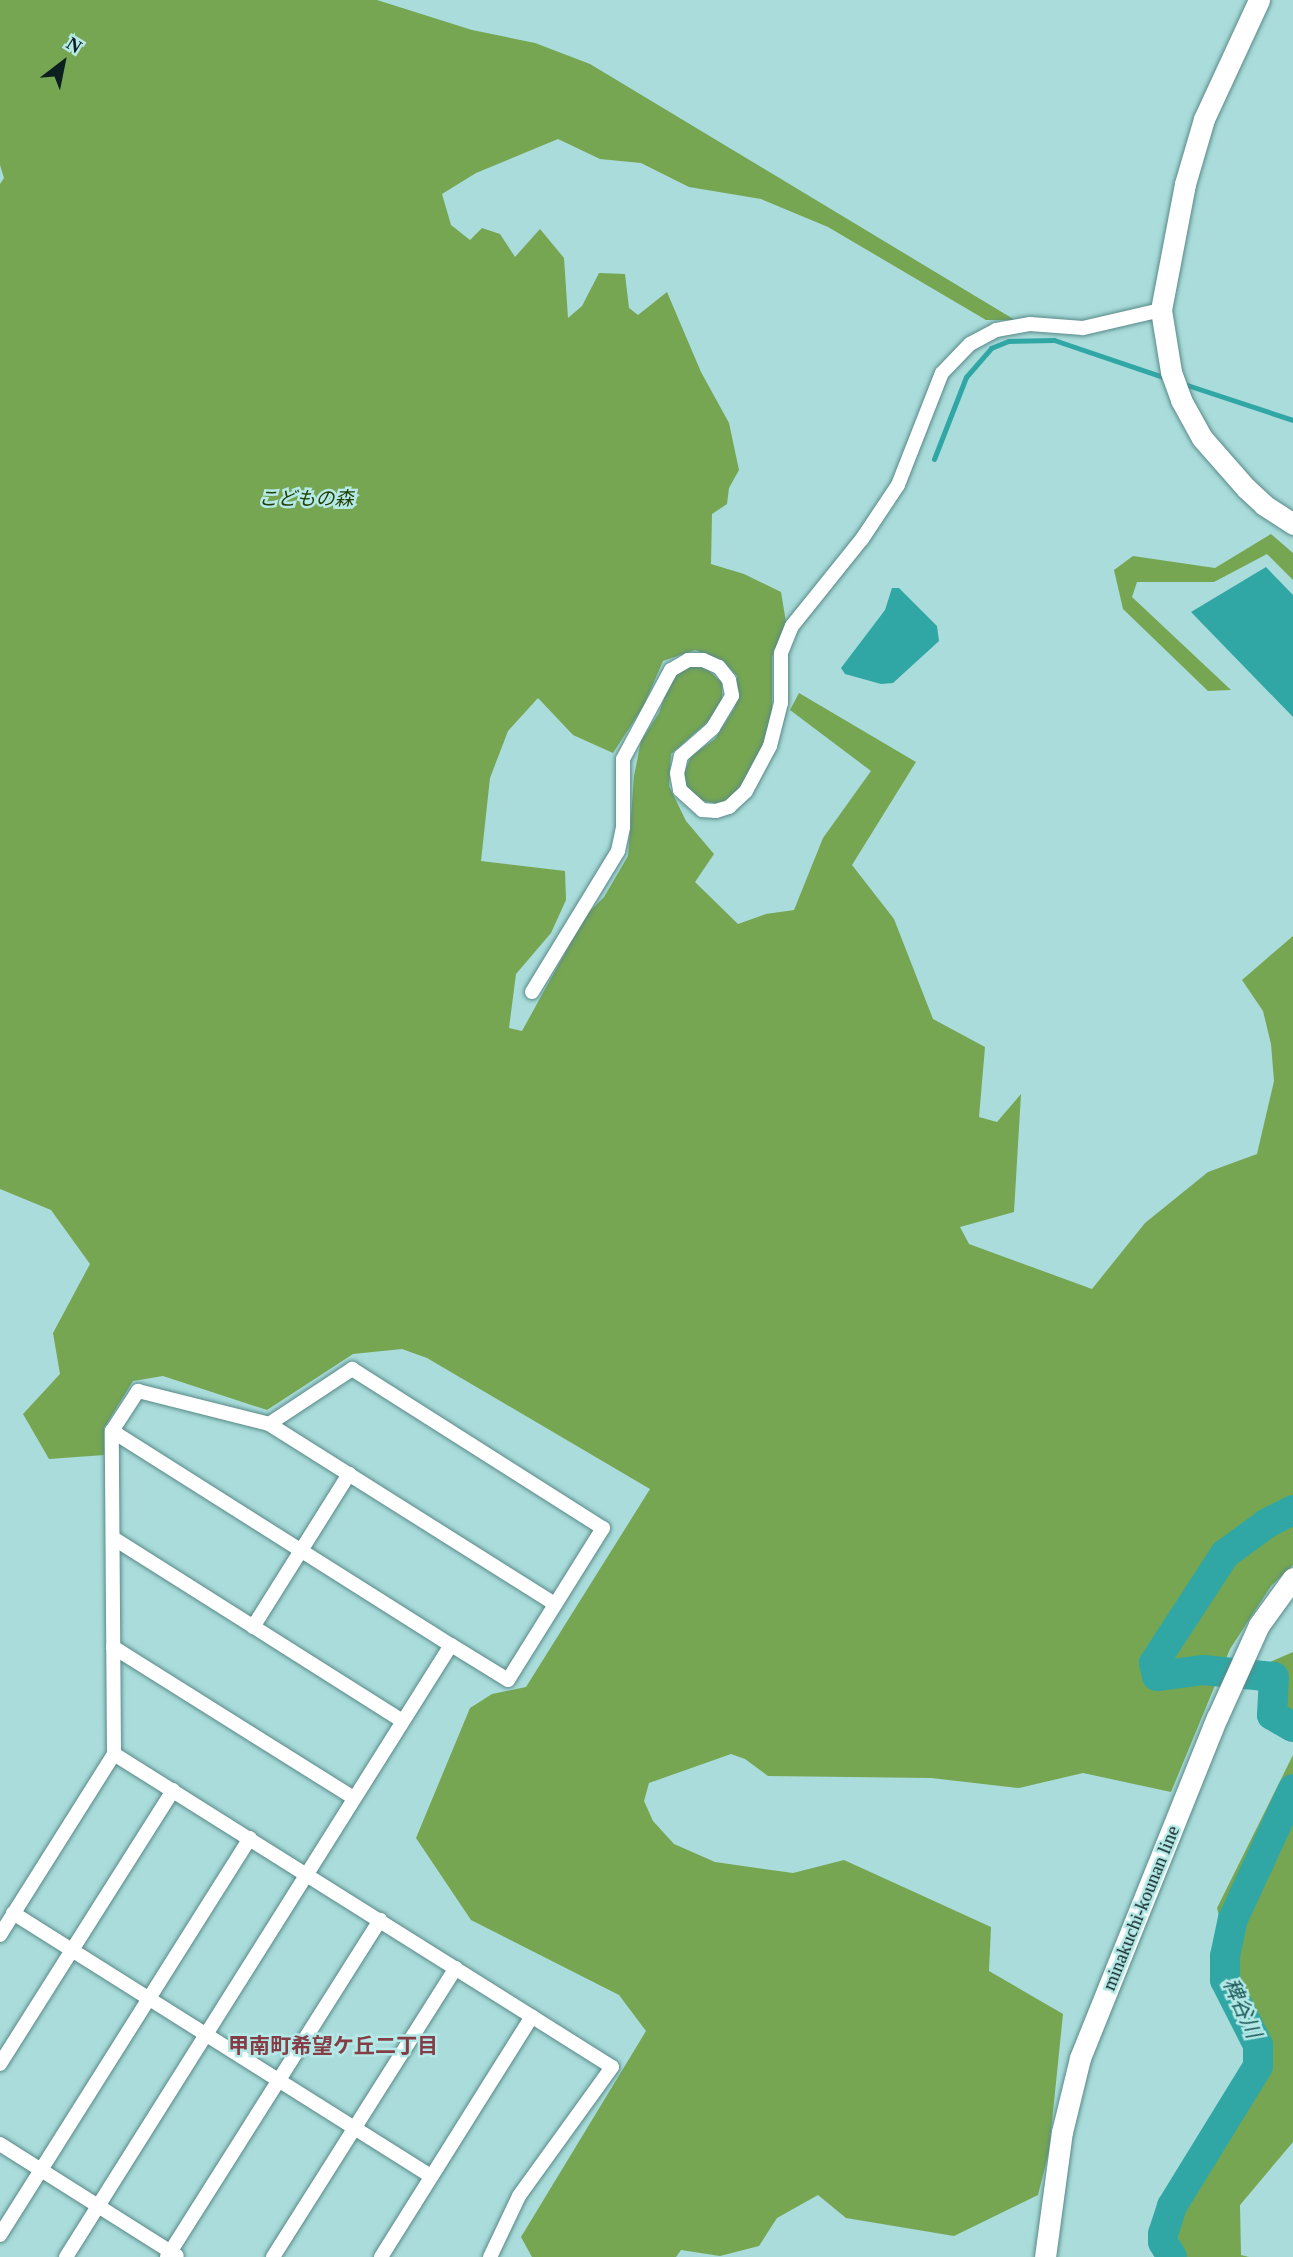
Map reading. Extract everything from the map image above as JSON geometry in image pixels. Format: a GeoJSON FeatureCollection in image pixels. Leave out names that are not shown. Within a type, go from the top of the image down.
{"type":"FeatureCollection","features":[{"type":"Feature","properties":{"kind":"main road"},"geometry":{"type":"LineString","coordinates":[[1259,0],[1205,119],[1185,184],[1161,310],[1174,381],[1202,438],[1224,466],[1264,505],[1293,524]]}},
{"type":"Feature","properties":{"kind":"main road","name":"minakuchi-kounan line"},"geometry":{"type":"LineString","coordinates":[[1045,2257],[1062,2132],[1080,2058],[1227,1695],[1259,1625],[1293,1578]]}},
{"type":"Feature","properties":{"kind":"street"},"geometry":{"type":"LineString","coordinates":[[532,992],[618,851],[623,827],[623,759],[671,670],[688,660],[703,660],[719,667],[729,680],[732,696],[713,728],[681,756],[677,773],[680,790],[702,810],[716,811],[729,807],[746,791],[770,746],[781,703],[781,653],[792,626],[862,539],[898,485],[942,373],[970,344],[996,330],[1030,324],[1083,328],[1161,310]]}},
{"type":"Feature","properties":{"kind":"street"},"geometry":{"type":"LineString","coordinates":[[112,1431],[508,1680],[603,1528],[352,1369],[269,1424]]}},
{"type":"Feature","properties":{"kind":"street"},"geometry":{"type":"LineString","coordinates":[[0,1935],[114,1754],[112,1431],[138,1391],[269,1424],[555,1604]]}},
{"type":"Feature","properties":{"kind":"street"},"geometry":{"type":"LineString","coordinates":[[253,1627],[349,1474]]}},
{"type":"Feature","properties":{"kind":"street"},"geometry":{"type":"LineString","coordinates":[[113,1538],[402,1721]]}},
{"type":"Feature","properties":{"kind":"street"},"geometry":{"type":"LineString","coordinates":[[66,2257],[451,1645]]}},
{"type":"Feature","properties":{"kind":"street"},"geometry":{"type":"LineString","coordinates":[[113,1647],[354,1798]]}},
{"type":"Feature","properties":{"kind":"street"},"geometry":{"type":"LineString","coordinates":[[114,1754],[612,2067],[519,2196],[490,2257]]}},
{"type":"Feature","properties":{"kind":"street"},"geometry":{"type":"LineString","coordinates":[[0,2064],[6,2043],[73,1950],[173,1790]]}},
{"type":"Feature","properties":{"kind":"street"},"geometry":{"type":"LineString","coordinates":[[0,2235],[250,1838]]}},
{"type":"Feature","properties":{"kind":"street"},"geometry":{"type":"LineString","coordinates":[[13,1913],[431,2176]]}},
{"type":"Feature","properties":{"kind":"street"},"geometry":{"type":"LineString","coordinates":[[0,2144],[172,2255],[380,1920]]}},
{"type":"Feature","properties":{"kind":"street"},"geometry":{"type":"LineString","coordinates":[[273,2257],[456,1969]]}},
{"type":"Feature","properties":{"kind":"street"},"geometry":{"type":"LineString","coordinates":[[381,2257],[532,2016]]}},
{"type":"Feature","properties":{"kind":"green space","name":"こどもの森"},"geometry":{"type":"Polygon","coordinates":[[[0,0],[377,0],[472,30],[535,43],[590,64],[1015,320],[986,320],[828,227],[761,199],[689,187],[641,163],[600,159],[558,139],[476,173],[442,194],[451,225],[470,240],[482,228],[500,234],[515,257],[540,229],[564,258],[568,318],[582,306],[599,273],[625,274],[629,308],[638,315],[667,292],[701,372],[729,423],[739,470],[729,488],[727,504],[712,514],[711,564],[744,574],[781,592],[786,622],[772,657],[772,719],[762,751],[732,800],[715,803],[698,800],[682,779],[691,756],[715,739],[735,707],[737,676],[722,660],[695,650],[663,661],[643,707],[613,753],[573,735],[538,698],[508,731],[490,778],[481,861],[565,871],[566,900],[551,933],[516,974],[509,1028],[522,1031],[586,915],[604,897],[628,856],[634,776],[641,741],[659,713],[670,682],[684,666],[704,666],[722,683],[722,709],[671,754],[669,786],[686,821],[714,854],[695,882],[738,924],[766,914],[794,910],[823,838],[871,771],[790,710],[799,693],[916,762],[852,865],[894,919],[933,1019],[985,1047],[979,1117],[997,1122],[1021,1094],[1014,1212],[960,1227],[969,1244],[1092,1289],[1145,1223],[1208,1172],[1257,1154],[1274,1081],[1271,1044],[1263,1011],[1242,980],[1293,936],[1293,1565],[1271,1586],[1230,1649],[1171,1792],[1083,1773],[1019,1788],[931,1778],[768,1776],[745,1759],[731,1754],[649,1783],[644,1801],[653,1821],[674,1844],[715,1862],[793,1873],[844,1860],[991,1927],[989,1971],[1063,2014],[1049,2151],[1038,2195],[954,2236],[846,2218],[818,2195],[777,2218],[759,2246],[720,2256],[681,2250],[676,2257],[532,2257],[521,2237],[646,2031],[619,1995],[471,1920],[416,1838],[470,1708],[492,1694],[526,1687],[650,1489],[427,1358],[402,1349],[353,1354],[267,1410],[163,1376],[133,1381],[104,1428],[104,1455],[49,1459],[23,1414],[60,1374],[53,1333],[90,1264],[51,1210],[0,1189],[0,184],[4,178],[0,165],[0,0]]]}},
{"type":"Feature","properties":{"kind":"green space"},"geometry":{"type":"Polygon","coordinates":[[[1271,534],[1293,553],[1293,580],[1267,554],[1214,582],[1137,582],[1132,597],[1231,690],[1208,691],[1123,609],[1114,570],[1133,556],[1215,568],[1271,534]]]}},
{"type":"Feature","properties":{"kind":"green space"},"geometry":{"type":"Polygon","coordinates":[[[1293,1652],[1293,1717],[1250,1683],[1261,1666],[1293,1652]]]}},
{"type":"Feature","properties":{"kind":"green space"},"geometry":{"type":"Polygon","coordinates":[[[1293,1755],[1293,2142],[1240,2205],[1241,2255],[1249,2257],[1185,2257],[1176,2232],[1175,2173],[1263,2060],[1235,1976],[1217,1908],[1293,1755]]]}},
{"type":"Feature","properties":{"kind":"water"},"geometry":{"type":"Polygon","coordinates":[[[1266,567],[1293,595],[1293,717],[1191,612],[1266,567]]]}},
{"type":"Feature","properties":{"kind":"water"},"geometry":{"type":"Polygon","coordinates":[[[892,588],[899,588],[937,626],[939,641],[893,683],[881,684],[845,674],[841,668],[885,610],[892,588]]]}},
{"type":"Feature","properties":{"kind":"waterway"},"geometry":{"type":"LineString","coordinates":[[934,459],[966,377],[991,348],[1008,341],[1054,340],[1169,379]]}},
{"type":"Feature","properties":{"kind":"waterway"},"geometry":{"type":"LineString","coordinates":[[1181,383],[1293,420]]}},
{"type":"Feature","properties":{"kind":"waterway","name":"稗谷川"},"geometry":{"type":"LineString","coordinates":[[1293,1510],[1266,1524],[1225,1554],[1154,1663],[1157,1676],[1203,1670],[1274,1677],[1272,1715],[1293,1727]]}},
{"type":"Feature","properties":{"kind":"waterway","name":"稗谷川"},"geometry":{"type":"LineString","coordinates":[[1172,2257],[1163,2242],[1172,2206],[1258,2066],[1258,2045],[1225,1980],[1225,1956],[1233,1919],[1293,1789]]}},
{"type":"Feature","properties":{"kind":"district","name":"甲南町希望ケ丘二丁目"},"geometry":{"type":"Point","coordinates":[333,2046]}}]}
